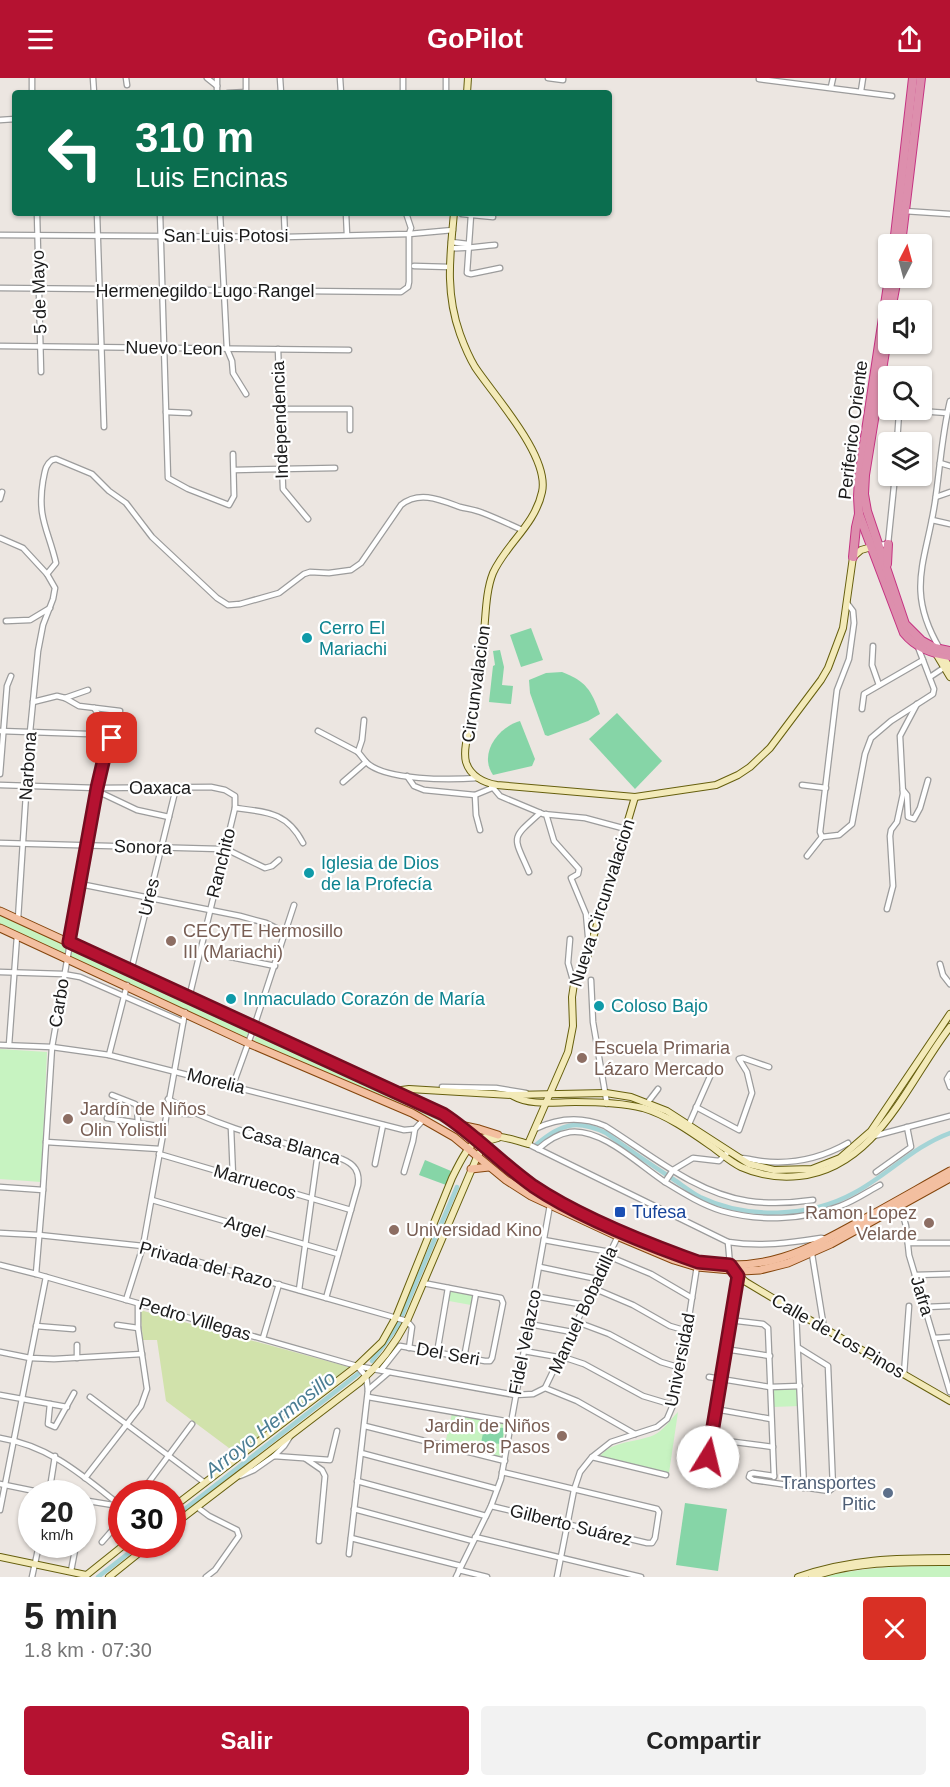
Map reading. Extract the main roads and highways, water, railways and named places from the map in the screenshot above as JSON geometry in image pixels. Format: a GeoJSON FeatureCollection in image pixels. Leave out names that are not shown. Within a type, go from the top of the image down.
{"type":"FeatureCollection","features":[{"type":"Feature","properties":{"kind":"highway"},"geometry":{"type":"LineString","coordinates":[[901,234],[913,78]]}},
{"type":"Feature","properties":{"kind":"highway"},"geometry":{"type":"LineString","coordinates":[[896,234],[902,210],[921,78]]}},
{"type":"Feature","properties":{"kind":"highway","name":"Periferico Oriente"},"geometry":{"type":"LineString","coordinates":[[887,288],[859,477],[859,514],[886,568],[905,624],[922,641],[940,650]]}},
{"type":"Feature","properties":{"kind":"highway","name":"Periferico Oriente"},"geometry":{"type":"LineString","coordinates":[[885,354],[864,494],[867,511],[875,546],[899,624],[908,638],[918,646],[950,651]]}},
{"type":"Feature","properties":{"kind":"highway"},"geometry":{"type":"LineString","coordinates":[[853,557],[859,514]]}},
{"type":"Feature","properties":{"kind":"highway"},"geometry":{"type":"LineString","coordinates":[[886,568],[888,544]]}},
{"type":"Feature","properties":{"kind":"main road"},"geometry":{"type":"LineString","coordinates":[[0,911],[434,1110],[458,1125],[515,1172],[553,1198],[619,1234]]}},
{"type":"Feature","properties":{"kind":"main road"},"geometry":{"type":"LineString","coordinates":[[0,928],[249,1043],[424,1119],[454,1137],[509,1182],[550,1205],[674,1260],[733,1271],[770,1268],[812,1254],[950,1171]]}},
{"type":"Feature","properties":{"kind":"main road"},"geometry":{"type":"LineString","coordinates":[[458,1125],[501,1136]]}},
{"type":"Feature","properties":{"kind":"main road"},"geometry":{"type":"LineString","coordinates":[[471,1169],[489,1167]]}},
{"type":"Feature","properties":{"kind":"main road"},"geometry":{"type":"LineString","coordinates":[[509,1182],[508,1173],[515,1172]]}},
{"type":"Feature","properties":{"kind":"main road"},"geometry":{"type":"LineString","coordinates":[[733,1271],[798,1253],[950,1178]]}},
{"type":"Feature","properties":{"kind":"waterway","name":"Arroyo Hermosillo"},"geometry":{"type":"LineString","coordinates":[[537,1144],[561,1128],[586,1126],[606,1133],[700,1197],[737,1209],[777,1213],[817,1207],[854,1193],[925,1145],[950,1133]]}},
{"type":"Feature","properties":{"kind":"waterway","name":"Arroyo Hermosillo"},"geometry":{"type":"LineString","coordinates":[[372,1361],[397,1327],[457,1187]]}},
{"type":"Feature","properties":{"kind":"waterway","name":"Arroyo Hermosillo"},"geometry":{"type":"LineString","coordinates":[[186,1508],[358,1374]]}},
{"type":"Feature","properties":{"kind":"waterway","name":"Arroyo Hermosillo"},"geometry":{"type":"LineString","coordinates":[[98,1577],[122,1558]]}},
{"type":"Feature","properties":{"kind":"place","name":"Cerro El Mariachi"},"geometry":{"type":"Point","coordinates":[307,638]}},
{"type":"Feature","properties":{"kind":"place","name":"Iglesia de Dios de la Profecía"},"geometry":{"type":"Point","coordinates":[309,873]}},
{"type":"Feature","properties":{"kind":"place","name":"CECyTE Hermosillo III (Mariachi)"},"geometry":{"type":"Point","coordinates":[171,941]}},
{"type":"Feature","properties":{"kind":"place","name":"Inmaculado Corazón de María"},"geometry":{"type":"Point","coordinates":[231,999]}},
{"type":"Feature","properties":{"kind":"place","name":"Coloso Bajo"},"geometry":{"type":"Point","coordinates":[599,1006]}},
{"type":"Feature","properties":{"kind":"place","name":"Escuela Primaria Lázaro Mercado"},"geometry":{"type":"Point","coordinates":[582,1058]}},
{"type":"Feature","properties":{"kind":"place","name":"Jardín de Niños Olin Yolistli"},"geometry":{"type":"Point","coordinates":[68,1119]}},
{"type":"Feature","properties":{"kind":"place","name":"Tufesa"},"geometry":{"type":"Point","coordinates":[620,1212]}},
{"type":"Feature","properties":{"kind":"place","name":"Ramon Lopez Velarde"},"geometry":{"type":"Point","coordinates":[929,1223]}},
{"type":"Feature","properties":{"kind":"place","name":"Universidad Kino"},"geometry":{"type":"Point","coordinates":[394,1230]}},
{"type":"Feature","properties":{"kind":"place","name":"Jardin de Niños Primeros Pasos"},"geometry":{"type":"Point","coordinates":[562,1436]}},
{"type":"Feature","properties":{"kind":"place","name":"Transportes Pitic"},"geometry":{"type":"Point","coordinates":[888,1493]}}]}
